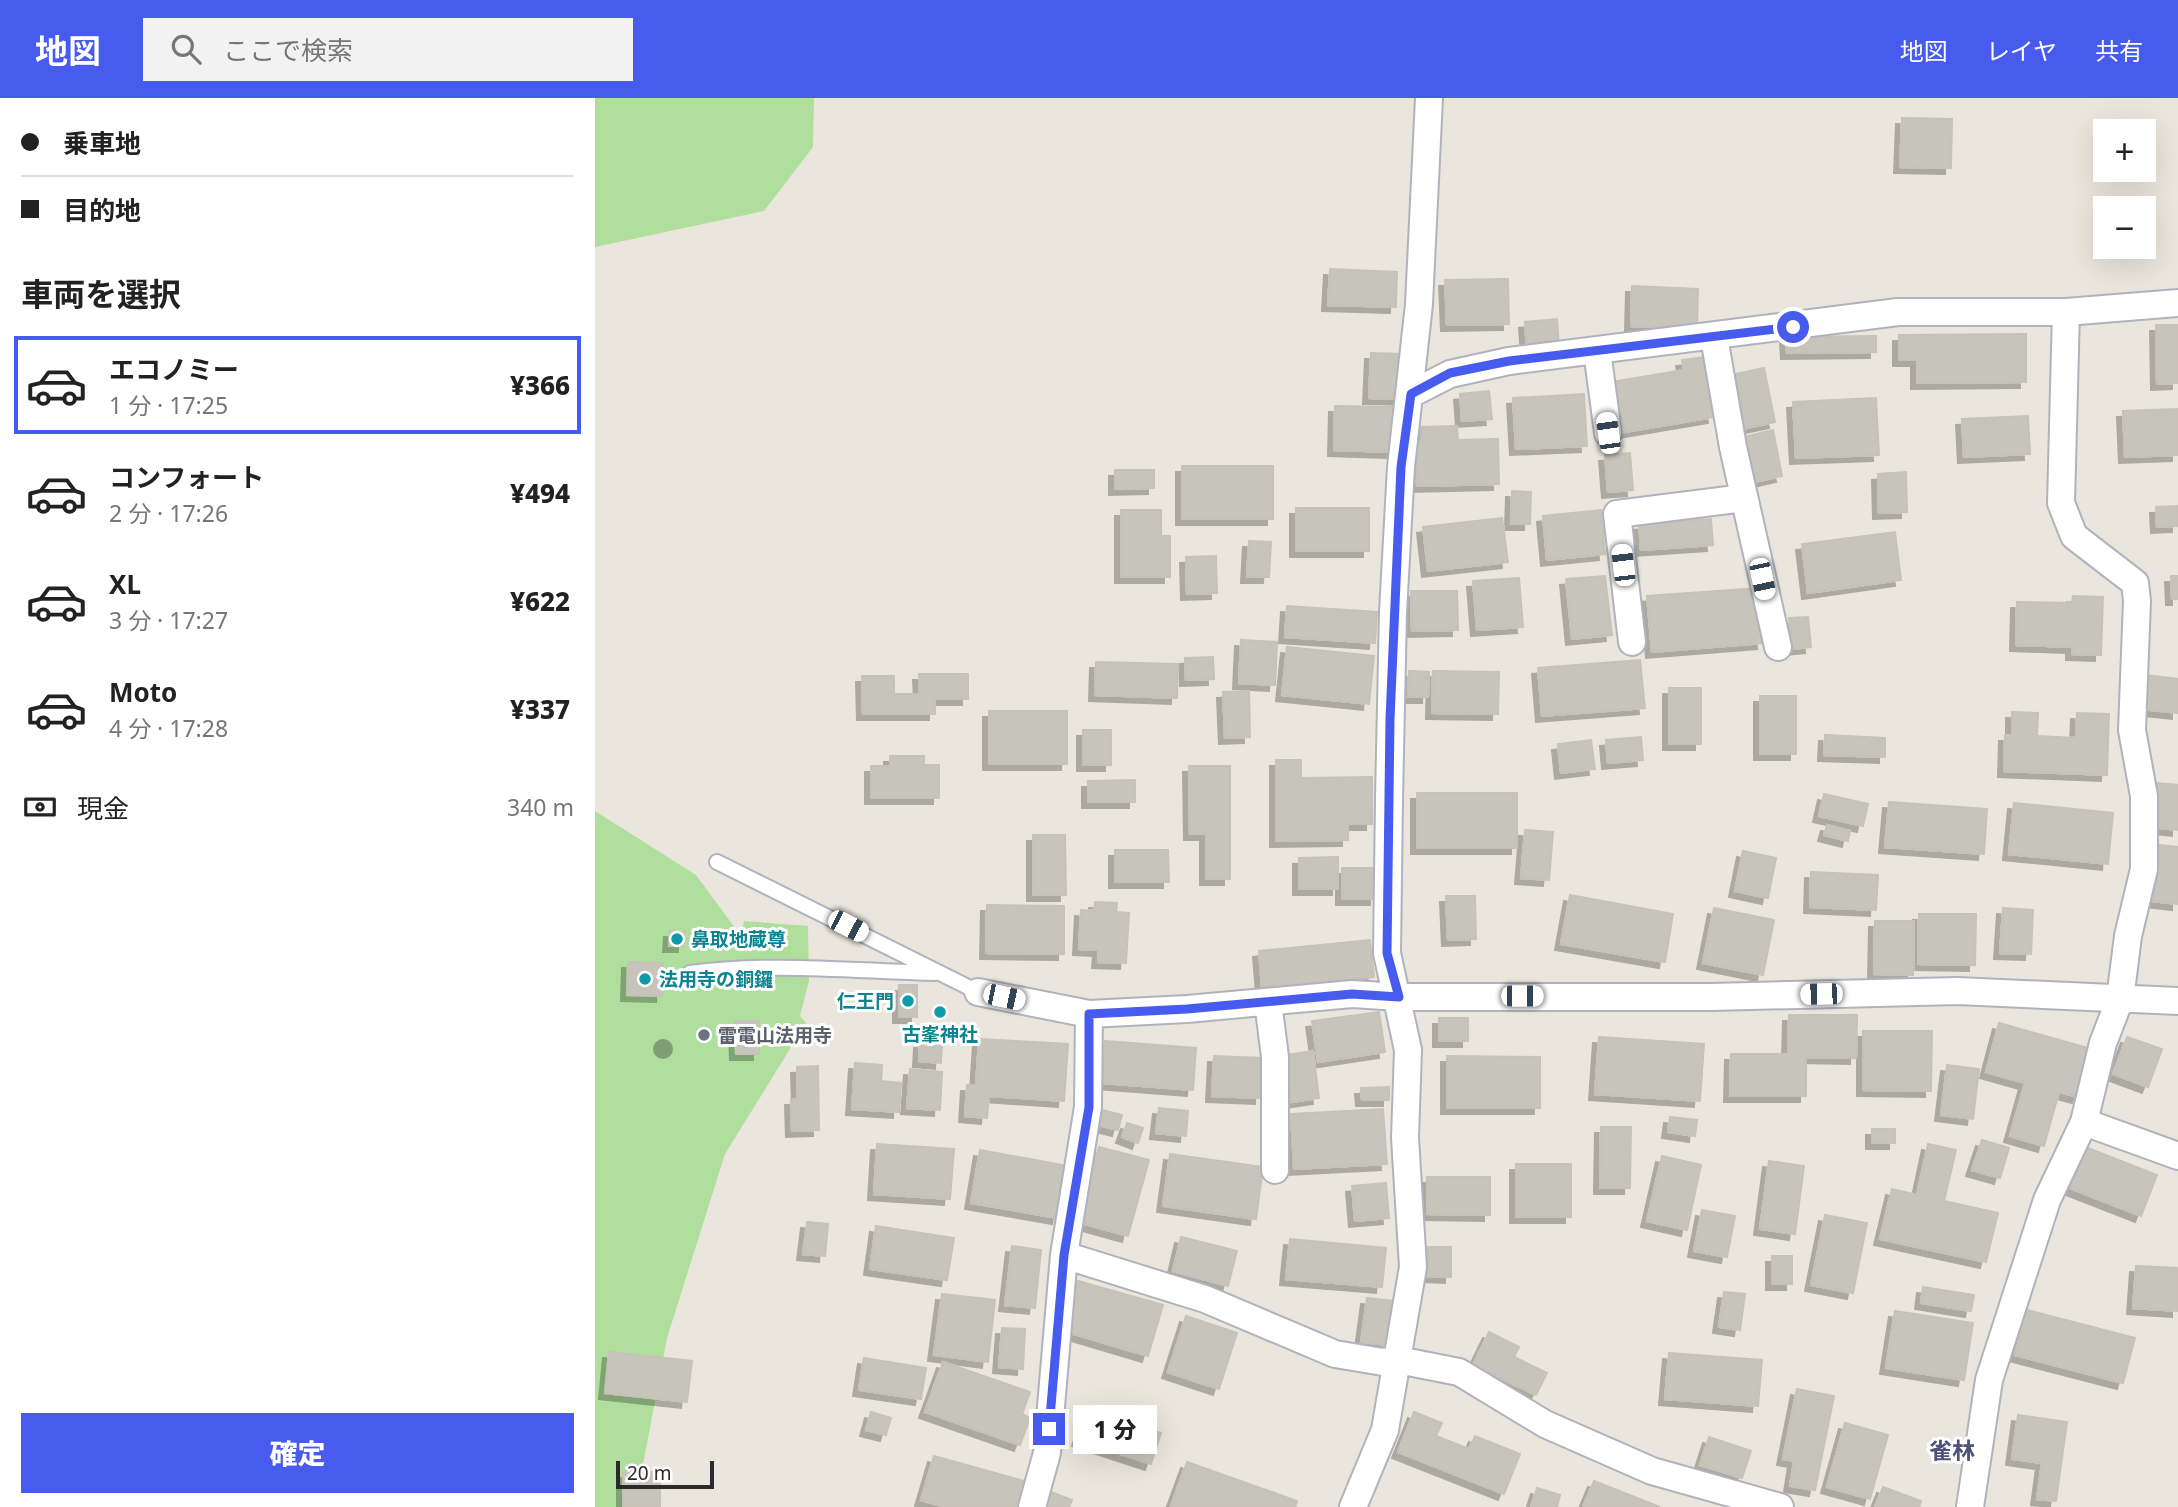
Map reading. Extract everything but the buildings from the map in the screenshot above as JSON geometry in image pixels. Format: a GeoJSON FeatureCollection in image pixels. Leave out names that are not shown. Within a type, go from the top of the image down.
{"type":"FeatureCollection","features":[{"type":"Feature","properties":{"kind":"street"},"geometry":{"type":"LineString","coordinates":[[1353,1507],[1385,1430],[1413,1267],[1405,1138],[1408,1050],[1399,997],[1387,953],[1389,786],[1392,612],[1401,467],[1419,304],[1429,98]]}},
{"type":"Feature","properties":{"kind":"street"},"geometry":{"type":"LineString","coordinates":[[1411,394],[1450,373],[1509,361],[1898,312],[2066,312],[2178,303]]}},
{"type":"Feature","properties":{"kind":"street"},"geometry":{"type":"LineString","coordinates":[[1970,1507],[1989,1380],[2047,1200],[2084,1122],[2103,1043],[2120,999],[2128,936],[2144,869],[2144,796],[2132,730],[2137,601],[2135,583],[2074,536],[2061,503],[2066,312]]}},
{"type":"Feature","properties":{"kind":"street"},"geometry":{"type":"LineString","coordinates":[[1714,337],[1744,498],[1778,647]]}},
{"type":"Feature","properties":{"kind":"street"},"geometry":{"type":"LineString","coordinates":[[1597,351],[1608,433]]}},
{"type":"Feature","properties":{"kind":"street"},"geometry":{"type":"LineString","coordinates":[[1632,642],[1617,514],[1744,498]]}},
{"type":"Feature","properties":{"kind":"street"},"geometry":{"type":"LineString","coordinates":[[978,992],[1089,1014],[1352,994],[1399,997],[1711,997],[1958,991],[2178,1001]]}},
{"type":"Feature","properties":{"kind":"street"},"geometry":{"type":"LineString","coordinates":[[1268,1002],[1275,1057],[1275,1170]]}},
{"type":"Feature","properties":{"kind":"street"},"geometry":{"type":"LineString","coordinates":[[1033,1507],[1047,1453],[1064,1255],[1089,1107],[1089,1014]]}},
{"type":"Feature","properties":{"kind":"street"},"geometry":{"type":"LineString","coordinates":[[2084,1122],[2178,1156]]}},
{"type":"Feature","properties":{"kind":"street"},"geometry":{"type":"LineString","coordinates":[[1064,1255],[1205,1299],[1335,1354],[1383,1362],[1398,1360],[1459,1372],[1545,1424],[1652,1471],[1780,1507]]}},
{"type":"Feature","properties":{"kind":"lane"},"geometry":{"type":"LineString","coordinates":[[717,862],[978,992]]}},
{"type":"Feature","properties":{"kind":"lane"},"geometry":{"type":"LineString","coordinates":[[690,972],[738,967],[795,966],[941,973]]}},
{"type":"Feature","properties":{"kind":"green space"},"geometry":{"type":"Polygon","coordinates":[[[595,98],[814,98],[813,147],[764,211],[595,247],[595,98]]]}},
{"type":"Feature","properties":{"kind":"green space","name":"雷電山法用寺"},"geometry":{"type":"Polygon","coordinates":[[[595,811],[696,875],[741,936],[744,921],[808,926],[809,981],[800,1016],[806,1023],[725,1154],[667,1338],[641,1475],[642,1507],[595,1507],[595,811]]]}},
{"type":"Feature","properties":{"kind":"place","name":"鼻取地蔵尊"},"geometry":{"type":"Point","coordinates":[677,939]}},
{"type":"Feature","properties":{"kind":"place","name":"法用寺の銅鑼"},"geometry":{"type":"Point","coordinates":[645,979]}},
{"type":"Feature","properties":{"kind":"place","name":"仁王門"},"geometry":{"type":"Point","coordinates":[908,1001]}},
{"type":"Feature","properties":{"kind":"place","name":"古峯神社"},"geometry":{"type":"Point","coordinates":[940,1012]}},
{"type":"Feature","properties":{"kind":"place","name":"雷電山法用寺"},"geometry":{"type":"Point","coordinates":[704,1035]}},
{"type":"Feature","properties":{"kind":"district","name":"雀林"},"geometry":{"type":"Point","coordinates":[1952,1451]}},
{"type":"Feature","properties":{"kind":"route"},"geometry":{"type":"LineString","coordinates":[[1049,1429],[1064,1255],[1089,1107],[1089,1014],[1187,1009],[1352,994],[1399,997],[1387,953],[1392,612],[1401,467],[1411,394],[1450,373],[1509,361],[1793,327]]}}]}
